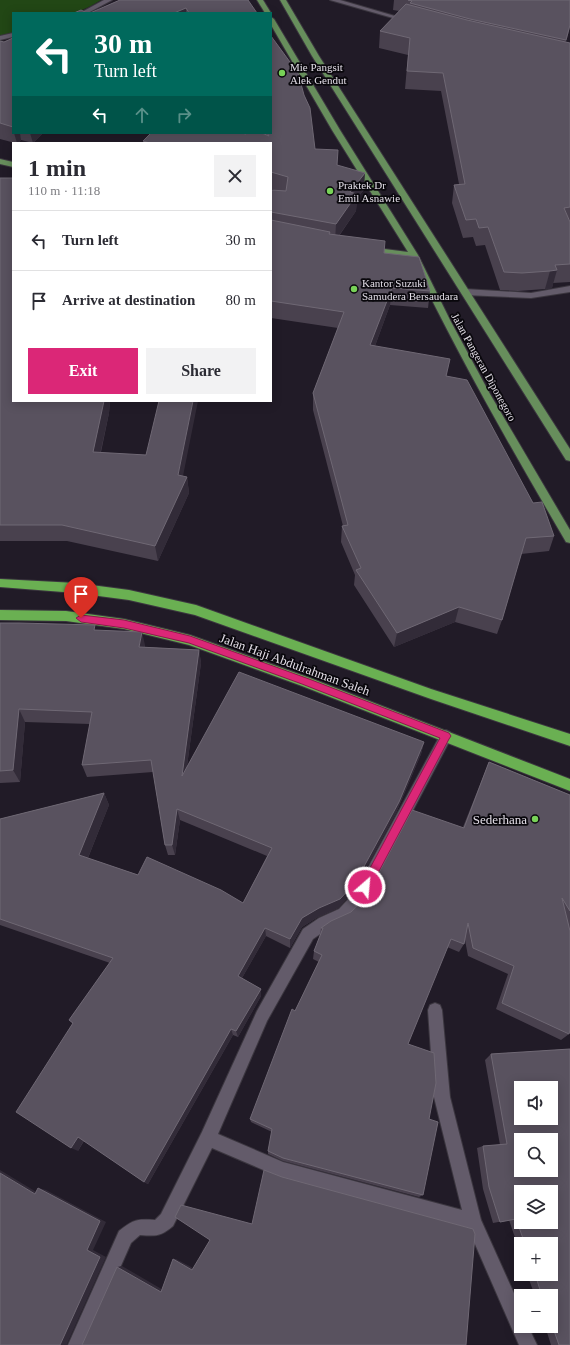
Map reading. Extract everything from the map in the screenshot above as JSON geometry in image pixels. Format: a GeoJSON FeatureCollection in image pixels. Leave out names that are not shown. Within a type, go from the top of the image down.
{"type":"FeatureCollection","features":[{"type":"Feature","properties":{"kind":"highway","name":"Jalan Haji Abdulrahman Saleh"},"geometry":{"type":"LineString","coordinates":[[0,582],[76,588],[129,595],[196,610],[431,694],[569,739]]}},
{"type":"Feature","properties":{"kind":"highway","name":"Jalan Haji Abdulrahman Saleh"},"geometry":{"type":"LineString","coordinates":[[0,615],[66,616],[124,624],[190,640],[306,682],[570,785]]}},
{"type":"Feature","properties":{"kind":"main road"},"geometry":{"type":"LineString","coordinates":[[260,0],[267,12]]}},
{"type":"Feature","properties":{"kind":"main road","name":"Jalan Pangeran Diponegoro"},"geometry":{"type":"LineString","coordinates":[[283,0],[295,41],[414,255],[445,320],[485,394],[570,539]]}},
{"type":"Feature","properties":{"kind":"main road","name":"Jalan Pangeran Diponegoro"},"geometry":{"type":"LineString","coordinates":[[272,19],[295,41],[465,292],[517,376],[570,457]]}},
{"type":"Feature","properties":{"kind":"main road"},"geometry":{"type":"LineString","coordinates":[[0,162],[12,165]]}},
{"type":"Feature","properties":{"kind":"main road"},"geometry":{"type":"LineString","coordinates":[[360,249],[414,255]]}},
{"type":"Feature","properties":{"kind":"street"},"geometry":{"type":"LineString","coordinates":[[86,12],[108,0]]}},
{"type":"Feature","properties":{"kind":"street"},"geometry":{"type":"LineString","coordinates":[[333,0],[416,22]]}},
{"type":"Feature","properties":{"kind":"street"},"geometry":{"type":"LineString","coordinates":[[0,38],[12,35]]}},
{"type":"Feature","properties":{"kind":"street"},"geometry":{"type":"LineString","coordinates":[[465,292],[525,297],[551,295],[570,289]]}},
{"type":"Feature","properties":{"kind":"street"},"geometry":{"type":"LineString","coordinates":[[77,1345],[125,1237],[137,1227],[158,1228],[167,1220],[208,1138],[262,1016],[308,934],[324,923],[344,914],[359,898],[446,736]]}},
{"type":"Feature","properties":{"kind":"street"},"geometry":{"type":"LineString","coordinates":[[435,1010],[442,1097],[473,1222],[528,1345]]}},
{"type":"Feature","properties":{"kind":"street"},"geometry":{"type":"LineString","coordinates":[[208,1138],[282,1170],[473,1222]]}},
{"type":"Feature","properties":{"kind":"green space"},"geometry":{"type":"Polygon","coordinates":[[[0,0],[101,0],[77,12],[12,12],[12,34],[0,37],[0,0]]]}},
{"type":"Feature","properties":{"kind":"building"},"geometry":{"type":"Polygon","coordinates":[[[120,0],[248,0],[256,12],[188,12],[186,8],[176,12],[92,12],[120,0]]]}},
{"type":"Feature","properties":{"kind":"building"},"geometry":{"type":"Polygon","coordinates":[[[408,0],[570,0],[570,25],[566,40],[470,19],[410,3],[412,1],[408,0]]]}},
{"type":"Feature","properties":{"kind":"building"},"geometry":{"type":"Polygon","coordinates":[[[406,4],[467,20],[570,43],[570,207],[564,208],[570,222],[570,264],[555,265],[557,270],[550,271],[522,273],[504,272],[488,227],[479,228],[476,219],[466,220],[454,185],[465,184],[443,73],[407,71],[410,38],[380,31],[406,4]]]}},
{"type":"Feature","properties":{"kind":"building"},"geometry":{"type":"Polygon","coordinates":[[[272,37],[298,73],[304,95],[310,108],[315,149],[338,150],[337,165],[365,173],[350,192],[357,194],[336,224],[272,212],[272,190],[286,191],[288,177],[272,172],[272,142],[143,141],[150,134],[264,134],[269,136],[268,134],[272,134],[272,37]]]}},
{"type":"Feature","properties":{"kind":"building"},"geometry":{"type":"Polygon","coordinates":[[[12,38],[12,127],[0,123],[0,41],[4,42],[12,38]]]}},
{"type":"Feature","properties":{"kind":"building"},"geometry":{"type":"Polygon","coordinates":[[[0,178],[12,178],[12,402],[104,402],[93,452],[146,455],[159,402],[193,402],[178,475],[187,477],[155,546],[62,525],[0,525],[0,178]]]}},
{"type":"Feature","properties":{"kind":"building"},"geometry":{"type":"Polygon","coordinates":[[[272,220],[330,232],[329,234],[385,241],[384,253],[419,257],[430,291],[392,288],[370,345],[450,359],[446,376],[467,380],[533,503],[542,502],[554,536],[526,538],[502,620],[459,607],[397,633],[356,570],[361,568],[342,526],[348,525],[313,393],[344,312],[272,301],[272,220]]]}},
{"type":"Feature","properties":{"kind":"building"},"geometry":{"type":"Polygon","coordinates":[[[0,623],[95,625],[94,630],[142,632],[139,647],[199,650],[182,776],[239,672],[424,742],[399,802],[355,883],[340,899],[319,908],[302,918],[290,939],[265,928],[238,976],[261,989],[236,1031],[231,1029],[144,1182],[78,1137],[71,1148],[16,1112],[73,1023],[69,1020],[113,958],[0,919],[0,819],[104,793],[79,855],[138,875],[147,857],[221,890],[243,903],[272,848],[177,809],[172,845],[165,845],[151,760],[82,765],[92,712],[19,709],[13,770],[0,771],[0,623]]]}},
{"type":"Feature","properties":{"kind":"building"},"geometry":{"type":"Polygon","coordinates":[[[489,762],[570,795],[570,911],[562,898],[570,931],[569,1034],[502,1003],[514,966],[473,948],[468,923],[464,944],[451,939],[408,1044],[434,1053],[436,1083],[429,1119],[438,1122],[423,1195],[283,1158],[268,1151],[272,1129],[250,1119],[292,1009],[295,1011],[322,955],[314,951],[323,928],[321,928],[331,921],[351,912],[367,895],[412,810],[464,828],[489,762]]]}},
{"type":"Feature","properties":{"kind":"building"},"geometry":{"type":"Polygon","coordinates":[[[570,1049],[570,1345],[559,1345],[555,1333],[558,1333],[558,1289],[540,1289],[537,1281],[558,1281],[558,1237],[522,1237],[520,1229],[558,1229],[558,1185],[514,1185],[514,1219],[500,1222],[489,1187],[483,1146],[507,1144],[491,1054],[570,1049]]]}},
{"type":"Feature","properties":{"kind":"building"},"geometry":{"type":"Polygon","coordinates":[[[264,1170],[282,1177],[473,1229],[475,1234],[466,1345],[82,1345],[117,1267],[161,1292],[173,1259],[192,1270],[210,1240],[175,1217],[181,1205],[252,1224],[264,1170]]]}},
{"type":"Feature","properties":{"kind":"building"},"geometry":{"type":"Polygon","coordinates":[[[0,1173],[35,1194],[38,1188],[100,1221],[87,1250],[100,1257],[60,1345],[0,1345],[0,1173]]]}},
{"type":"Feature","properties":{"kind":"place","name":"Mie Pangsit Alek Gendut"},"geometry":{"type":"Point","coordinates":[282,73]}},
{"type":"Feature","properties":{"kind":"place","name":"Praktek Dr Emil Asnawie"},"geometry":{"type":"Point","coordinates":[330,191]}},
{"type":"Feature","properties":{"kind":"place","name":"Kantor Suzuki Samudera Bersaudara"},"geometry":{"type":"Point","coordinates":[354,289]}},
{"type":"Feature","properties":{"kind":"place","name":"Sederhana"},"geometry":{"type":"Point","coordinates":[535,819]}},
{"type":"Feature","properties":{"kind":"route"},"geometry":{"type":"LineString","coordinates":[[81,618],[124,624],[190,640],[306,682],[446,736],[365,887]]}}]}
